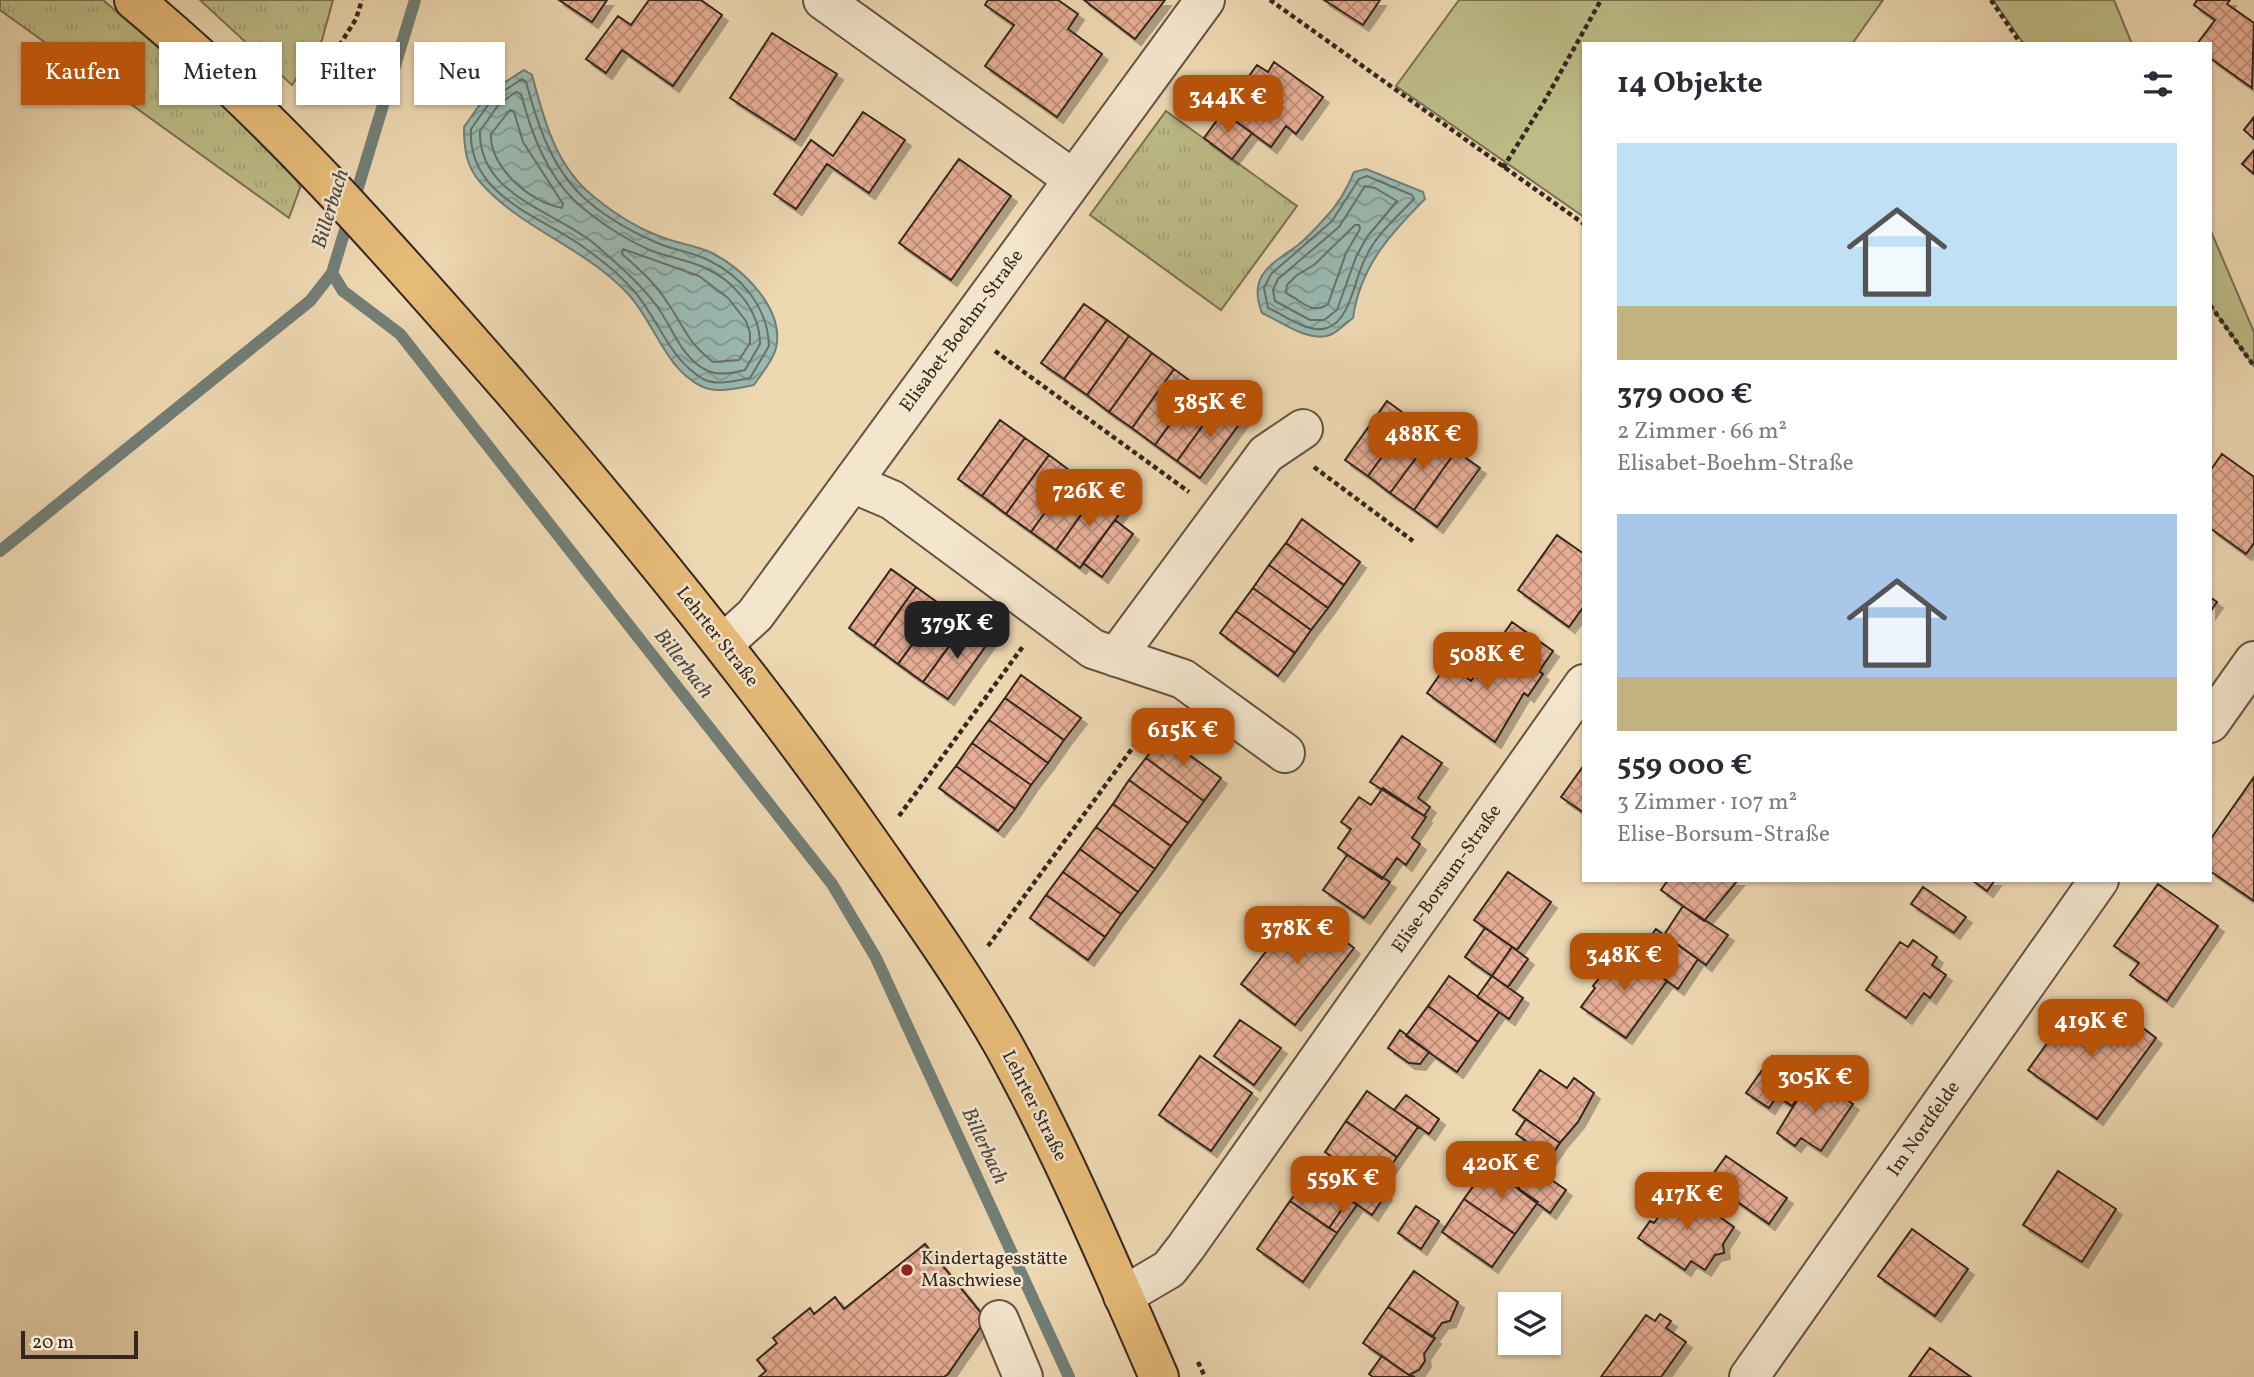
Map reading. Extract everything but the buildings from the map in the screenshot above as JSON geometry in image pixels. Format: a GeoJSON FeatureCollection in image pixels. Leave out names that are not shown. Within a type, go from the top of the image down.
{"type":"FeatureCollection","features":[{"type":"Feature","properties":{"kind":"main road","name":"Lehrter Straße"},"geometry":{"type":"LineString","coordinates":[[134,0],[183,41],[278,129],[379,238],[611,504],[723,644],[828,783],[915,907],[1001,1042],[1058,1149],[1159,1377]]}},
{"type":"Feature","properties":{"kind":"street"},"geometry":{"type":"LineString","coordinates":[[823,0],[1073,179]]}},
{"type":"Feature","properties":{"kind":"street","name":"Elisabet-Boehm-Straße"},"geometry":{"type":"LineString","coordinates":[[723,644],[755,615],[1205,0]]}},
{"type":"Feature","properties":{"kind":"street"},"geometry":{"type":"LineString","coordinates":[[1116,657],[1266,454],[1292,436]]}},
{"type":"Feature","properties":{"kind":"street"},"geometry":{"type":"LineString","coordinates":[[852,483],[892,500],[1093,649],[1183,678],[1285,753]]}},
{"type":"Feature","properties":{"kind":"street"},"geometry":{"type":"LineString","coordinates":[[2212,720],[2254,662]]}},
{"type":"Feature","properties":{"kind":"street","name":"Elise-Borsum-Straße"},"geometry":{"type":"LineString","coordinates":[[1123,1296],[1168,1269],[1186,1248],[1582,687]]}},
{"type":"Feature","properties":{"kind":"street","name":"Im Nordfelde"},"geometry":{"type":"LineString","coordinates":[[1749,1377],[2098,882]]}},
{"type":"Feature","properties":{"kind":"street"},"geometry":{"type":"LineString","coordinates":[[999,1320],[1023,1377]]}},
{"type":"Feature","properties":{"kind":"path"},"geometry":{"type":"LineString","coordinates":[[278,129],[300,108],[356,19],[362,0]]}},
{"type":"Feature","properties":{"kind":"path"},"geometry":{"type":"LineString","coordinates":[[1270,0],[1582,223]]}},
{"type":"Feature","properties":{"kind":"path"},"geometry":{"type":"LineString","coordinates":[[1503,168],[1544,102],[1601,0]]}},
{"type":"Feature","properties":{"kind":"path"},"geometry":{"type":"LineString","coordinates":[[1991,0],[2020,42]]}},
{"type":"Feature","properties":{"kind":"path"},"geometry":{"type":"LineString","coordinates":[[2212,307],[2254,366]]}},
{"type":"Feature","properties":{"kind":"path"},"geometry":{"type":"LineString","coordinates":[[964,328],[1221,515]]}},
{"type":"Feature","properties":{"kind":"path"},"geometry":{"type":"LineString","coordinates":[[1292,436],[1413,541]]}},
{"type":"Feature","properties":{"kind":"path"},"geometry":{"type":"LineString","coordinates":[[898,816],[1046,614]]}},
{"type":"Feature","properties":{"kind":"path"},"geometry":{"type":"LineString","coordinates":[[984,953],[1183,678]]}},
{"type":"Feature","properties":{"kind":"green space"},"geometry":{"type":"Polygon","coordinates":[[[0,0],[103,0],[159,48],[159,105],[225,105],[301,185],[289,218],[132,105],[145,105],[145,42],[44,42],[0,10],[0,0]]]}},
{"type":"Feature","properties":{"kind":"green space"},"geometry":{"type":"Polygon","coordinates":[[[200,0],[333,0],[321,42],[296,42],[296,79],[292,85],[282,76],[282,42],[245,42],[200,0]]]}},
{"type":"Feature","properties":{"kind":"green space"},"geometry":{"type":"Polygon","coordinates":[[[1459,0],[1883,0],[1853,42],[1582,42],[1582,216],[1396,86],[1459,0]]]}},
{"type":"Feature","properties":{"kind":"green space"},"geometry":{"type":"Polygon","coordinates":[[[1993,0],[2114,0],[2131,42],[2023,42],[1993,0]]]}},
{"type":"Feature","properties":{"kind":"green space"},"geometry":{"type":"Polygon","coordinates":[[[1166,111],[1297,206],[1221,310],[1090,215],[1166,111]]]}},
{"type":"Feature","properties":{"kind":"green space"},"geometry":{"type":"Polygon","coordinates":[[[2212,234],[2254,332],[2254,366],[2212,308],[2212,234]]]}},
{"type":"Feature","properties":{"kind":"water"},"geometry":{"type":"Polygon","coordinates":[[[524,70],[532,75],[551,137],[566,165],[586,190],[640,228],[710,252],[722,259],[758,291],[768,304],[777,333],[776,348],[770,363],[754,385],[713,390],[689,378],[669,357],[638,306],[612,278],[515,213],[475,176],[467,156],[464,127],[480,105],[505,105],[505,82],[524,70]]]}},
{"type":"Feature","properties":{"kind":"water"},"geometry":{"type":"Polygon","coordinates":[[[1366,169],[1423,192],[1425,199],[1378,253],[1362,283],[1353,318],[1333,334],[1322,337],[1304,334],[1262,313],[1258,289],[1265,272],[1305,239],[1330,213],[1354,172],[1366,169]]]}},
{"type":"Feature","properties":{"kind":"waterway"},"geometry":{"type":"LineString","coordinates":[[0,551],[310,301],[332,273],[415,0]]}},
{"type":"Feature","properties":{"kind":"waterway","name":"Billerbach"},"geometry":{"type":"LineString","coordinates":[[332,273],[343,291],[400,334],[832,884],[876,958],[1069,1377]]}},
{"type":"Feature","properties":{"kind":"place","name":"Kindertagesstätte Maschwiese"},"geometry":{"type":"Point","coordinates":[907,1270]}}]}
